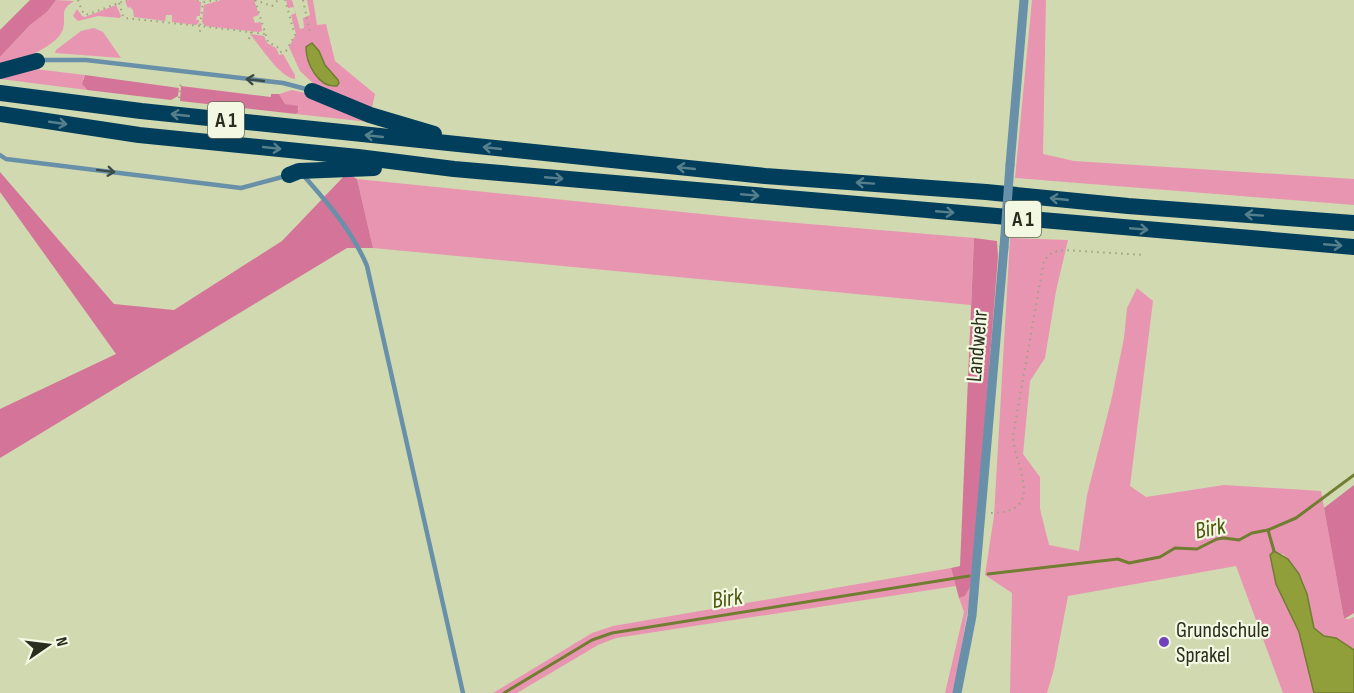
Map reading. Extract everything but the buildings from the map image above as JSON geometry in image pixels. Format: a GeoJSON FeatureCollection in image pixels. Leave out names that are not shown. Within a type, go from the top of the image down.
{"type":"FeatureCollection","features":[{"type":"Feature","properties":{"kind":"highway"},"geometry":{"type":"LineString","coordinates":[[0,71],[37,61]]}},
{"type":"Feature","properties":{"kind":"highway"},"geometry":{"type":"LineString","coordinates":[[312,91],[370,115],[438,135],[453,145]]}},
{"type":"Feature","properties":{"kind":"highway","name":"A 1"},"geometry":{"type":"LineString","coordinates":[[0,93],[141,111],[453,145],[765,176],[1354,223]]}},
{"type":"Feature","properties":{"kind":"highway","name":"A 1"},"geometry":{"type":"LineString","coordinates":[[0,114],[139,135],[454,169],[1354,247]]}},
{"type":"Feature","properties":{"kind":"highway"},"geometry":{"type":"LineString","coordinates":[[294,173],[342,168],[454,169]]}},
{"type":"Feature","properties":{"kind":"street","name":"Landwehr"},"geometry":{"type":"LineString","coordinates":[[957,693],[972,616],[982,513],[1024,0]]}},
{"type":"Feature","properties":{"kind":"lane"},"geometry":{"type":"LineString","coordinates":[[37,61],[76,59],[283,83],[312,91]]}},
{"type":"Feature","properties":{"kind":"lane"},"geometry":{"type":"LineString","coordinates":[[0,155],[6,159],[241,188],[281,179],[294,173],[324,199],[353,239],[367,266],[463,693]]}},
{"type":"Feature","properties":{"kind":"path"},"geometry":{"type":"LineString","coordinates":[[78,0],[86,15],[127,0]]}},
{"type":"Feature","properties":{"kind":"path"},"geometry":{"type":"LineString","coordinates":[[197,0],[203,2],[217,0]]}},
{"type":"Feature","properties":{"kind":"path"},"geometry":{"type":"LineString","coordinates":[[255,0],[272,6],[278,0]]}},
{"type":"Feature","properties":{"kind":"path"},"geometry":{"type":"LineString","coordinates":[[255,0],[269,43],[279,48],[281,52],[286,51],[295,35],[285,0]]}},
{"type":"Feature","properties":{"kind":"path"},"geometry":{"type":"LineString","coordinates":[[303,0],[310,33]]}},
{"type":"Feature","properties":{"kind":"path"},"geometry":{"type":"LineString","coordinates":[[200,33],[203,2]]}},
{"type":"Feature","properties":{"kind":"path"},"geometry":{"type":"LineString","coordinates":[[119,3],[125,18],[265,34]]}},
{"type":"Feature","properties":{"kind":"path"},"geometry":{"type":"LineString","coordinates":[[249,39],[251,32]]}},
{"type":"Feature","properties":{"kind":"path"},"geometry":{"type":"LineString","coordinates":[[179,98],[182,71]]}},
{"type":"Feature","properties":{"kind":"path"},"geometry":{"type":"LineString","coordinates":[[982,513],[1008,510],[1019,503],[1024,495],[1024,481],[1013,436],[1044,260],[1053,252],[1064,250],[1144,255]]}},
{"type":"Feature","properties":{"kind":"shaded area"},"geometry":{"type":"Polygon","coordinates":[[[30,0],[56,0],[47,12],[30,25],[0,57],[0,30],[30,0]]]}},
{"type":"Feature","properties":{"kind":"shaded area"},"geometry":{"type":"Polygon","coordinates":[[[56,0],[74,1],[66,8],[60,36],[36,53],[0,66],[0,57],[30,25],[47,12],[56,0]]]}},
{"type":"Feature","properties":{"kind":"shaded area"},"geometry":{"type":"Polygon","coordinates":[[[195,0],[201,2],[200,16],[197,16],[196,20],[199,22],[196,25],[172,22],[172,15],[166,15],[165,21],[134,17],[133,10],[128,8],[125,1],[195,0]]]}},
{"type":"Feature","properties":{"kind":"shaded area"},"geometry":{"type":"Polygon","coordinates":[[[221,0],[254,0],[259,15],[253,17],[255,23],[261,22],[262,31],[205,26],[202,22],[204,5],[221,0]]]}},
{"type":"Feature","properties":{"kind":"shaded area"},"geometry":{"type":"Polygon","coordinates":[[[286,0],[292,0],[294,7],[288,8],[286,0]]]}},
{"type":"Feature","properties":{"kind":"shaded area"},"geometry":{"type":"Polygon","coordinates":[[[307,0],[313,0],[317,25],[326,24],[335,61],[375,94],[371,112],[314,84],[300,71],[289,47],[296,34],[291,15],[296,13],[300,29],[304,28],[303,18],[310,15],[307,0]]]}},
{"type":"Feature","properties":{"kind":"shaded area"},"geometry":{"type":"Polygon","coordinates":[[[1032,0],[1046,0],[1043,154],[1074,161],[1354,179],[1354,205],[1015,178],[1032,0]]]}},
{"type":"Feature","properties":{"kind":"shaded area"},"geometry":{"type":"Polygon","coordinates":[[[116,5],[120,18],[98,16],[78,21],[73,16],[77,9],[85,17],[116,5]]]}},
{"type":"Feature","properties":{"kind":"shaded area"},"geometry":{"type":"Polygon","coordinates":[[[94,28],[103,32],[121,58],[55,53],[81,31],[94,28]]]}},
{"type":"Feature","properties":{"kind":"shaded area"},"geometry":{"type":"Polygon","coordinates":[[[250,34],[264,36],[267,43],[276,48],[279,55],[283,54],[295,79],[277,67],[250,34]]]}},
{"type":"Feature","properties":{"kind":"shaded area"},"geometry":{"type":"Polygon","coordinates":[[[312,43],[319,51],[325,65],[338,80],[337,86],[324,83],[314,73],[308,60],[306,47],[312,43]]]}},
{"type":"Feature","properties":{"kind":"shaded area"},"geometry":{"type":"Polygon","coordinates":[[[35,69],[85,75],[84,87],[87,90],[0,79],[35,69]]]}},
{"type":"Feature","properties":{"kind":"shaded area"},"geometry":{"type":"Polygon","coordinates":[[[85,75],[179,88],[178,96],[171,100],[87,90],[82,84],[85,75]]]}},
{"type":"Feature","properties":{"kind":"shaded area"},"geometry":{"type":"Polygon","coordinates":[[[181,86],[271,97],[271,94],[279,94],[285,104],[298,106],[298,112],[296,114],[180,101],[181,86]]]}},
{"type":"Feature","properties":{"kind":"shaded area"},"geometry":{"type":"Polygon","coordinates":[[[292,90],[305,93],[369,122],[296,114],[299,108],[285,104],[279,94],[292,90]]]}},
{"type":"Feature","properties":{"kind":"shaded area"},"geometry":{"type":"Polygon","coordinates":[[[0,172],[114,304],[174,310],[282,241],[347,173],[357,179],[373,248],[347,248],[0,458],[0,409],[116,354],[0,192],[0,172]]]}},
{"type":"Feature","properties":{"kind":"shaded area"},"geometry":{"type":"Polygon","coordinates":[[[357,179],[751,219],[974,238],[971,305],[373,248],[357,179]]]}},
{"type":"Feature","properties":{"kind":"shaded area"},"geometry":{"type":"Polygon","coordinates":[[[974,238],[997,241],[998,257],[972,584],[965,596],[959,598],[951,568],[960,566],[974,238]]]}},
{"type":"Feature","properties":{"kind":"shaded area"},"geometry":{"type":"Polygon","coordinates":[[[1010,238],[1068,240],[1056,291],[1045,358],[1030,381],[1023,454],[1040,477],[1040,509],[1049,545],[1079,551],[1087,495],[1112,397],[1124,338],[1127,308],[1137,288],[1153,301],[1130,486],[1146,497],[1224,485],[1321,491],[1344,619],[1354,617],[1354,650],[1336,638],[1324,636],[1314,628],[1303,581],[1283,554],[1270,555],[1276,584],[1298,627],[1314,693],[1283,693],[1236,566],[1068,596],[1047,693],[1010,693],[1012,593],[985,575],[994,516],[1010,238]]]}},
{"type":"Feature","properties":{"kind":"shaded area"},"geometry":{"type":"Polygon","coordinates":[[[1354,485],[1354,613],[1344,619],[1324,508],[1354,485]]]}},
{"type":"Feature","properties":{"kind":"shaded area"},"geometry":{"type":"Polygon","coordinates":[[[1274,551],[1288,559],[1299,574],[1307,594],[1314,628],[1324,636],[1336,638],[1354,650],[1354,693],[1314,693],[1299,632],[1276,584],[1270,555],[1274,551]]]}},
{"type":"Feature","properties":{"kind":"shaded area"},"geometry":{"type":"Polygon","coordinates":[[[951,568],[956,586],[616,638],[598,645],[517,693],[493,693],[592,633],[613,626],[951,568]]]}},
{"type":"Feature","properties":{"kind":"shaded area"},"geometry":{"type":"Polygon","coordinates":[[[972,584],[954,693],[945,693],[964,612],[959,598],[965,596],[972,584]]]}},
{"type":"Feature","properties":{"kind":"waterway","name":"Birk"},"geometry":{"type":"LineString","coordinates":[[988,574],[1118,559],[1129,563],[1160,557],[1175,548],[1197,549],[1217,539],[1239,540],[1252,533],[1268,530],[1296,518],[1354,475]]}},
{"type":"Feature","properties":{"kind":"waterway"},"geometry":{"type":"LineString","coordinates":[[1268,530],[1274,551]]}},
{"type":"Feature","properties":{"kind":"waterway","name":"Birk"},"geometry":{"type":"LineString","coordinates":[[504,693],[592,640],[612,633],[969,576]]}},
{"type":"Feature","properties":{"kind":"place","name":"Grundschule Sprakel"},"geometry":{"type":"Point","coordinates":[1164,642]}}]}
